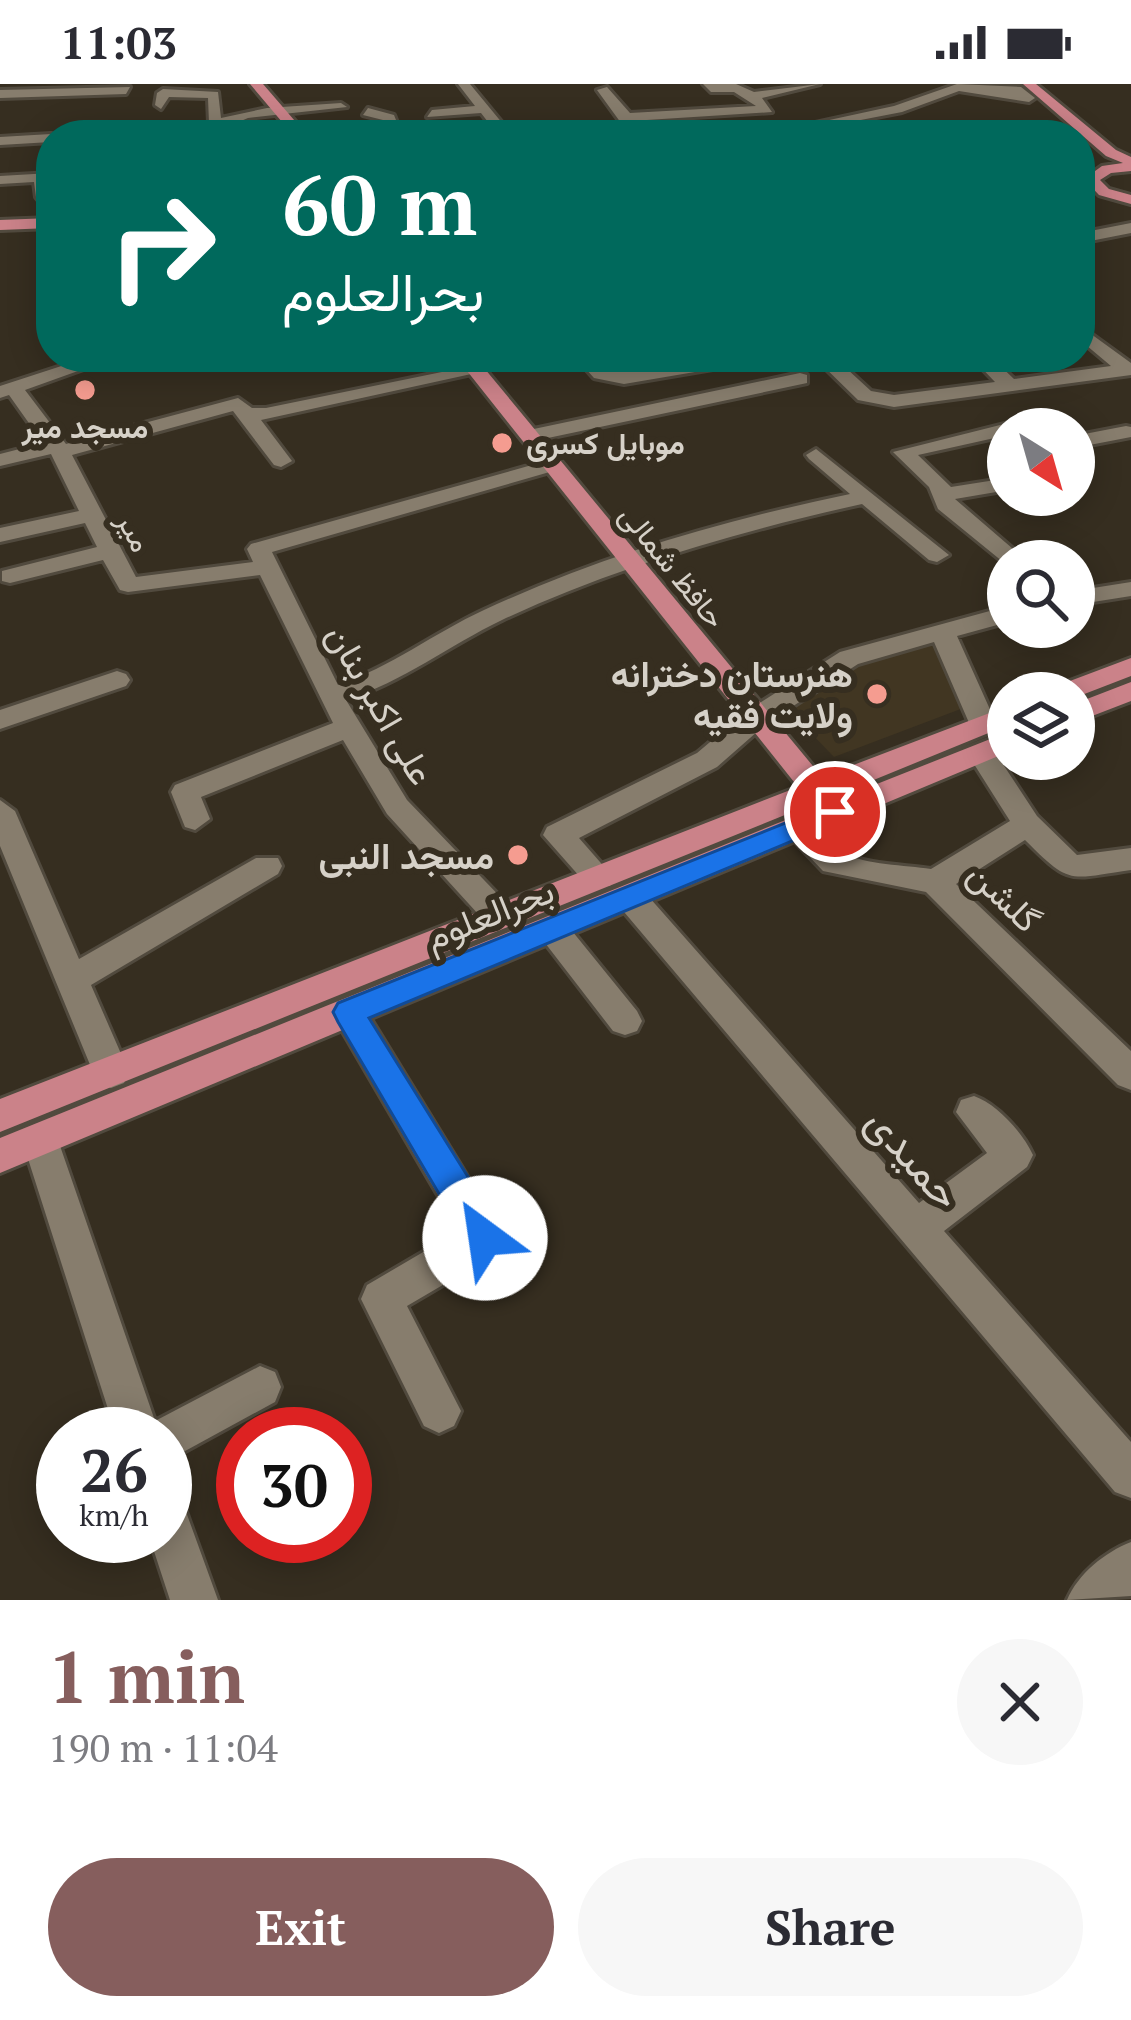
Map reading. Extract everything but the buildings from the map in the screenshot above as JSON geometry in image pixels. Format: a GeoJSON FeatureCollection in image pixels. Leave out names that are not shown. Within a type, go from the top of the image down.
{"type":"FeatureCollection","features":[{"type":"Feature","properties":{"kind":"main road"},"geometry":{"type":"LineString","coordinates":[[256,84],[287,120]]}},
{"type":"Feature","properties":{"kind":"main road"},"geometry":{"type":"LineString","coordinates":[[1023,89],[1057,120]]}},
{"type":"Feature","properties":{"kind":"main road"},"geometry":{"type":"LineString","coordinates":[[1023,89],[1066,120]]}},
{"type":"Feature","properties":{"kind":"main road"},"geometry":{"type":"LineString","coordinates":[[1095,141],[1111,153]]}},
{"type":"Feature","properties":{"kind":"main road"},"geometry":{"type":"LineString","coordinates":[[1095,181],[1131,161]]}},
{"type":"Feature","properties":{"kind":"main road"},"geometry":{"type":"LineString","coordinates":[[1095,185],[1131,200]]}},
{"type":"Feature","properties":{"kind":"main road"},"geometry":{"type":"LineString","coordinates":[[0,221],[36,217]]}},
{"type":"Feature","properties":{"kind":"main road","name":"حافظ شمالی"},"geometry":{"type":"LineString","coordinates":[[477,372],[826,802]]}},
{"type":"Feature","properties":{"kind":"main road"},"geometry":{"type":"LineString","coordinates":[[1095,680],[1131,666]]}},
{"type":"Feature","properties":{"kind":"main road"},"geometry":{"type":"LineString","coordinates":[[1095,706],[1131,691]]}},
{"type":"Feature","properties":{"kind":"main road","name":"بحرالعلوم"},"geometry":{"type":"LineString","coordinates":[[0,1156],[553,929],[614,887],[987,736]]}},
{"type":"Feature","properties":{"kind":"main road","name":"بحرالعلوم"},"geometry":{"type":"LineString","coordinates":[[0,1115],[500,917],[614,887],[797,828],[826,802]]}},
{"type":"Feature","properties":{"kind":"street"},"geometry":{"type":"LineString","coordinates":[[464,84],[491,120]]}},
{"type":"Feature","properties":{"kind":"street"},"geometry":{"type":"LineString","coordinates":[[704,120],[722,113],[767,109],[736,88],[716,89],[710,84]]}},
{"type":"Feature","properties":{"kind":"street"},"geometry":{"type":"LineString","coordinates":[[766,84],[807,99]]}},
{"type":"Feature","properties":{"kind":"street"},"geometry":{"type":"LineString","coordinates":[[753,96],[814,84]]}},
{"type":"Feature","properties":{"kind":"street"},"geometry":{"type":"LineString","coordinates":[[0,94],[42,88],[128,91]]}},
{"type":"Feature","properties":{"kind":"street"},"geometry":{"type":"LineString","coordinates":[[845,120],[897,110],[954,88],[1023,89]]}},
{"type":"Feature","properties":{"kind":"street"},"geometry":{"type":"LineString","coordinates":[[161,105],[163,93],[194,90],[196,96],[214,94],[214,120]]}},
{"type":"Feature","properties":{"kind":"street"},"geometry":{"type":"LineString","coordinates":[[603,91],[627,120]]}},
{"type":"Feature","properties":{"kind":"street"},"geometry":{"type":"LineString","coordinates":[[269,99],[350,93]]}},
{"type":"Feature","properties":{"kind":"street"},"geometry":{"type":"LineString","coordinates":[[659,100],[676,116]]}},
{"type":"Feature","properties":{"kind":"street"},"geometry":{"type":"LineString","coordinates":[[707,102],[722,113]]}},
{"type":"Feature","properties":{"kind":"street"},"geometry":{"type":"LineString","coordinates":[[237,120],[340,107]]}},
{"type":"Feature","properties":{"kind":"street"},"geometry":{"type":"LineString","coordinates":[[431,114],[481,110]]}},
{"type":"Feature","properties":{"kind":"street"},"geometry":{"type":"LineString","coordinates":[[368,112],[390,120]]}},
{"type":"Feature","properties":{"kind":"street"},"geometry":{"type":"LineString","coordinates":[[626,117],[696,120]]}},
{"type":"Feature","properties":{"kind":"street"},"geometry":{"type":"LineString","coordinates":[[0,141],[36,139]]}},
{"type":"Feature","properties":{"kind":"street"},"geometry":{"type":"LineString","coordinates":[[1111,153],[1131,161]]}},
{"type":"Feature","properties":{"kind":"street"},"geometry":{"type":"LineString","coordinates":[[0,180],[36,178]]}},
{"type":"Feature","properties":{"kind":"street"},"geometry":{"type":"LineString","coordinates":[[1095,235],[1131,228]]}},
{"type":"Feature","properties":{"kind":"street"},"geometry":{"type":"LineString","coordinates":[[1095,343],[1129,369]]}},
{"type":"Feature","properties":{"kind":"street"},"geometry":{"type":"LineString","coordinates":[[1096,371],[1129,369]]}},
{"type":"Feature","properties":{"kind":"street"},"geometry":{"type":"LineString","coordinates":[[1096,371],[1131,395]]}},
{"type":"Feature","properties":{"kind":"street"},"geometry":{"type":"LineString","coordinates":[[7,391],[63,372]]}},
{"type":"Feature","properties":{"kind":"street"},"geometry":{"type":"LineString","coordinates":[[246,414],[266,414],[438,372]]}},
{"type":"Feature","properties":{"kind":"street"},"geometry":{"type":"LineString","coordinates":[[599,372],[613,378],[658,372]]}},
{"type":"Feature","properties":{"kind":"street"},"geometry":{"type":"LineString","coordinates":[[838,372],[865,396],[878,400],[1088,372]]}},
{"type":"Feature","properties":{"kind":"street"},"geometry":{"type":"LineString","coordinates":[[996,372],[1007,382]]}},
{"type":"Feature","properties":{"kind":"street"},"geometry":{"type":"LineString","coordinates":[[652,373],[673,405]]}},
{"type":"Feature","properties":{"kind":"street"},"geometry":{"type":"LineString","coordinates":[[529,436],[800,379]]}},
{"type":"Feature","properties":{"kind":"street"},"geometry":{"type":"LineString","coordinates":[[980,387],[1004,408]]}},
{"type":"Feature","properties":{"kind":"street","name":"میر"},"geometry":{"type":"LineString","coordinates":[[7,391],[58,449],[128,585],[262,558]]}},
{"type":"Feature","properties":{"kind":"street"},"geometry":{"type":"LineString","coordinates":[[0,460],[238,404],[280,461]]}},
{"type":"Feature","properties":{"kind":"street"},"geometry":{"type":"LineString","coordinates":[[1095,438],[1126,432]]}},
{"type":"Feature","properties":{"kind":"street"},"geometry":{"type":"LineString","coordinates":[[987,435],[903,452],[939,485],[946,504],[990,540]]}},
{"type":"Feature","properties":{"kind":"street"},"geometry":{"type":"LineString","coordinates":[[816,455],[937,555]]}},
{"type":"Feature","properties":{"kind":"street"},"geometry":{"type":"LineString","coordinates":[[262,558],[553,465]]}},
{"type":"Feature","properties":{"kind":"street"},"geometry":{"type":"LineString","coordinates":[[944,495],[987,488]]}},
{"type":"Feature","properties":{"kind":"street"},"geometry":{"type":"LineString","coordinates":[[331,696],[380,680],[524,601],[630,560],[795,512],[865,497]]}},
{"type":"Feature","properties":{"kind":"street"},"geometry":{"type":"LineString","coordinates":[[0,535],[92,514]]}},
{"type":"Feature","properties":{"kind":"street"},"geometry":{"type":"LineString","coordinates":[[10,576],[111,550]]}},
{"type":"Feature","properties":{"kind":"street","name":"علی اکبر بنان"},"geometry":{"type":"LineString","coordinates":[[262,558],[331,696],[397,807],[500,917]]}},
{"type":"Feature","properties":{"kind":"street"},"geometry":{"type":"LineString","coordinates":[[1095,595],[1131,589]]}},
{"type":"Feature","properties":{"kind":"street"},"geometry":{"type":"LineString","coordinates":[[758,716],[849,658],[987,619]]}},
{"type":"Feature","properties":{"kind":"street"},"geometry":{"type":"LineString","coordinates":[[941,629],[987,718]]}},
{"type":"Feature","properties":{"kind":"street"},"geometry":{"type":"LineString","coordinates":[[0,720],[117,680]]}},
{"type":"Feature","properties":{"kind":"street","name":"حمیدی"},"geometry":{"type":"LineString","coordinates":[[758,716],[707,760],[558,835],[614,887],[1131,1476]]}},
{"type":"Feature","properties":{"kind":"street"},"geometry":{"type":"LineString","coordinates":[[195,819],[185,792],[349,727]]}},
{"type":"Feature","properties":{"kind":"street"},"geometry":{"type":"LineString","coordinates":[[1012,780],[1027,824],[1071,867],[1125,869]]}},
{"type":"Feature","properties":{"kind":"street"},"geometry":{"type":"LineString","coordinates":[[0,811],[111,1072]]}},
{"type":"Feature","properties":{"kind":"street"},"geometry":{"type":"LineString","coordinates":[[935,882],[1027,824]]}},
{"type":"Feature","properties":{"kind":"street","name":"گلشن"},"geometry":{"type":"LineString","coordinates":[[797,828],[834,863],[935,882],[1131,1074]]}},
{"type":"Feature","properties":{"kind":"street"},"geometry":{"type":"LineString","coordinates":[[71,980],[267,866]]}},
{"type":"Feature","properties":{"kind":"street"},"geometry":{"type":"LineString","coordinates":[[553,929],[625,1021]]}},
{"type":"Feature","properties":{"kind":"street"},"geometry":{"type":"LineString","coordinates":[[349,1012],[485,1238],[380,1299],[440,1411]]}},
{"type":"Feature","properties":{"kind":"street"},"geometry":{"type":"LineString","coordinates":[[917,1228],[1014,1155],[974,1112]]}},
{"type":"Feature","properties":{"kind":"street"},"geometry":{"type":"LineString","coordinates":[[40,1140],[129,1407]]}},
{"type":"Feature","properties":{"kind":"street"},"geometry":{"type":"LineString","coordinates":[[192,1425],[260,1387]]}},
{"type":"Feature","properties":{"kind":"street"},"geometry":{"type":"LineString","coordinates":[[182,1563],[194,1600]]}},
{"type":"Feature","properties":{"kind":"street"},"geometry":{"type":"LineString","coordinates":[[1091,1600],[1131,1565]]}},
{"type":"Feature","properties":{"kind":"shaded area","name":"هنرستان دخترانه ولایت فقیه"},"geometry":{"type":"Polygon","coordinates":[[[940,639],[966,707],[834,757],[782,703],[856,661],[940,639]]]}},
{"type":"Feature","properties":{"kind":"place","name":"مسجد میر"},"geometry":{"type":"Point","coordinates":[85,390]}},
{"type":"Feature","properties":{"kind":"place","name":"موبایل کسری"},"geometry":{"type":"Point","coordinates":[502,443]}},
{"type":"Feature","properties":{"kind":"place","name":"هنرستان دخترانه ولایت فقیه"},"geometry":{"type":"Point","coordinates":[877,694]}},
{"type":"Feature","properties":{"kind":"place","name":"مسجد النبی"},"geometry":{"type":"Point","coordinates":[518,855]}},
{"type":"Feature","properties":{"kind":"route"},"geometry":{"type":"LineString","coordinates":[[485,1238],[349,1012],[835,812]]}}]}
